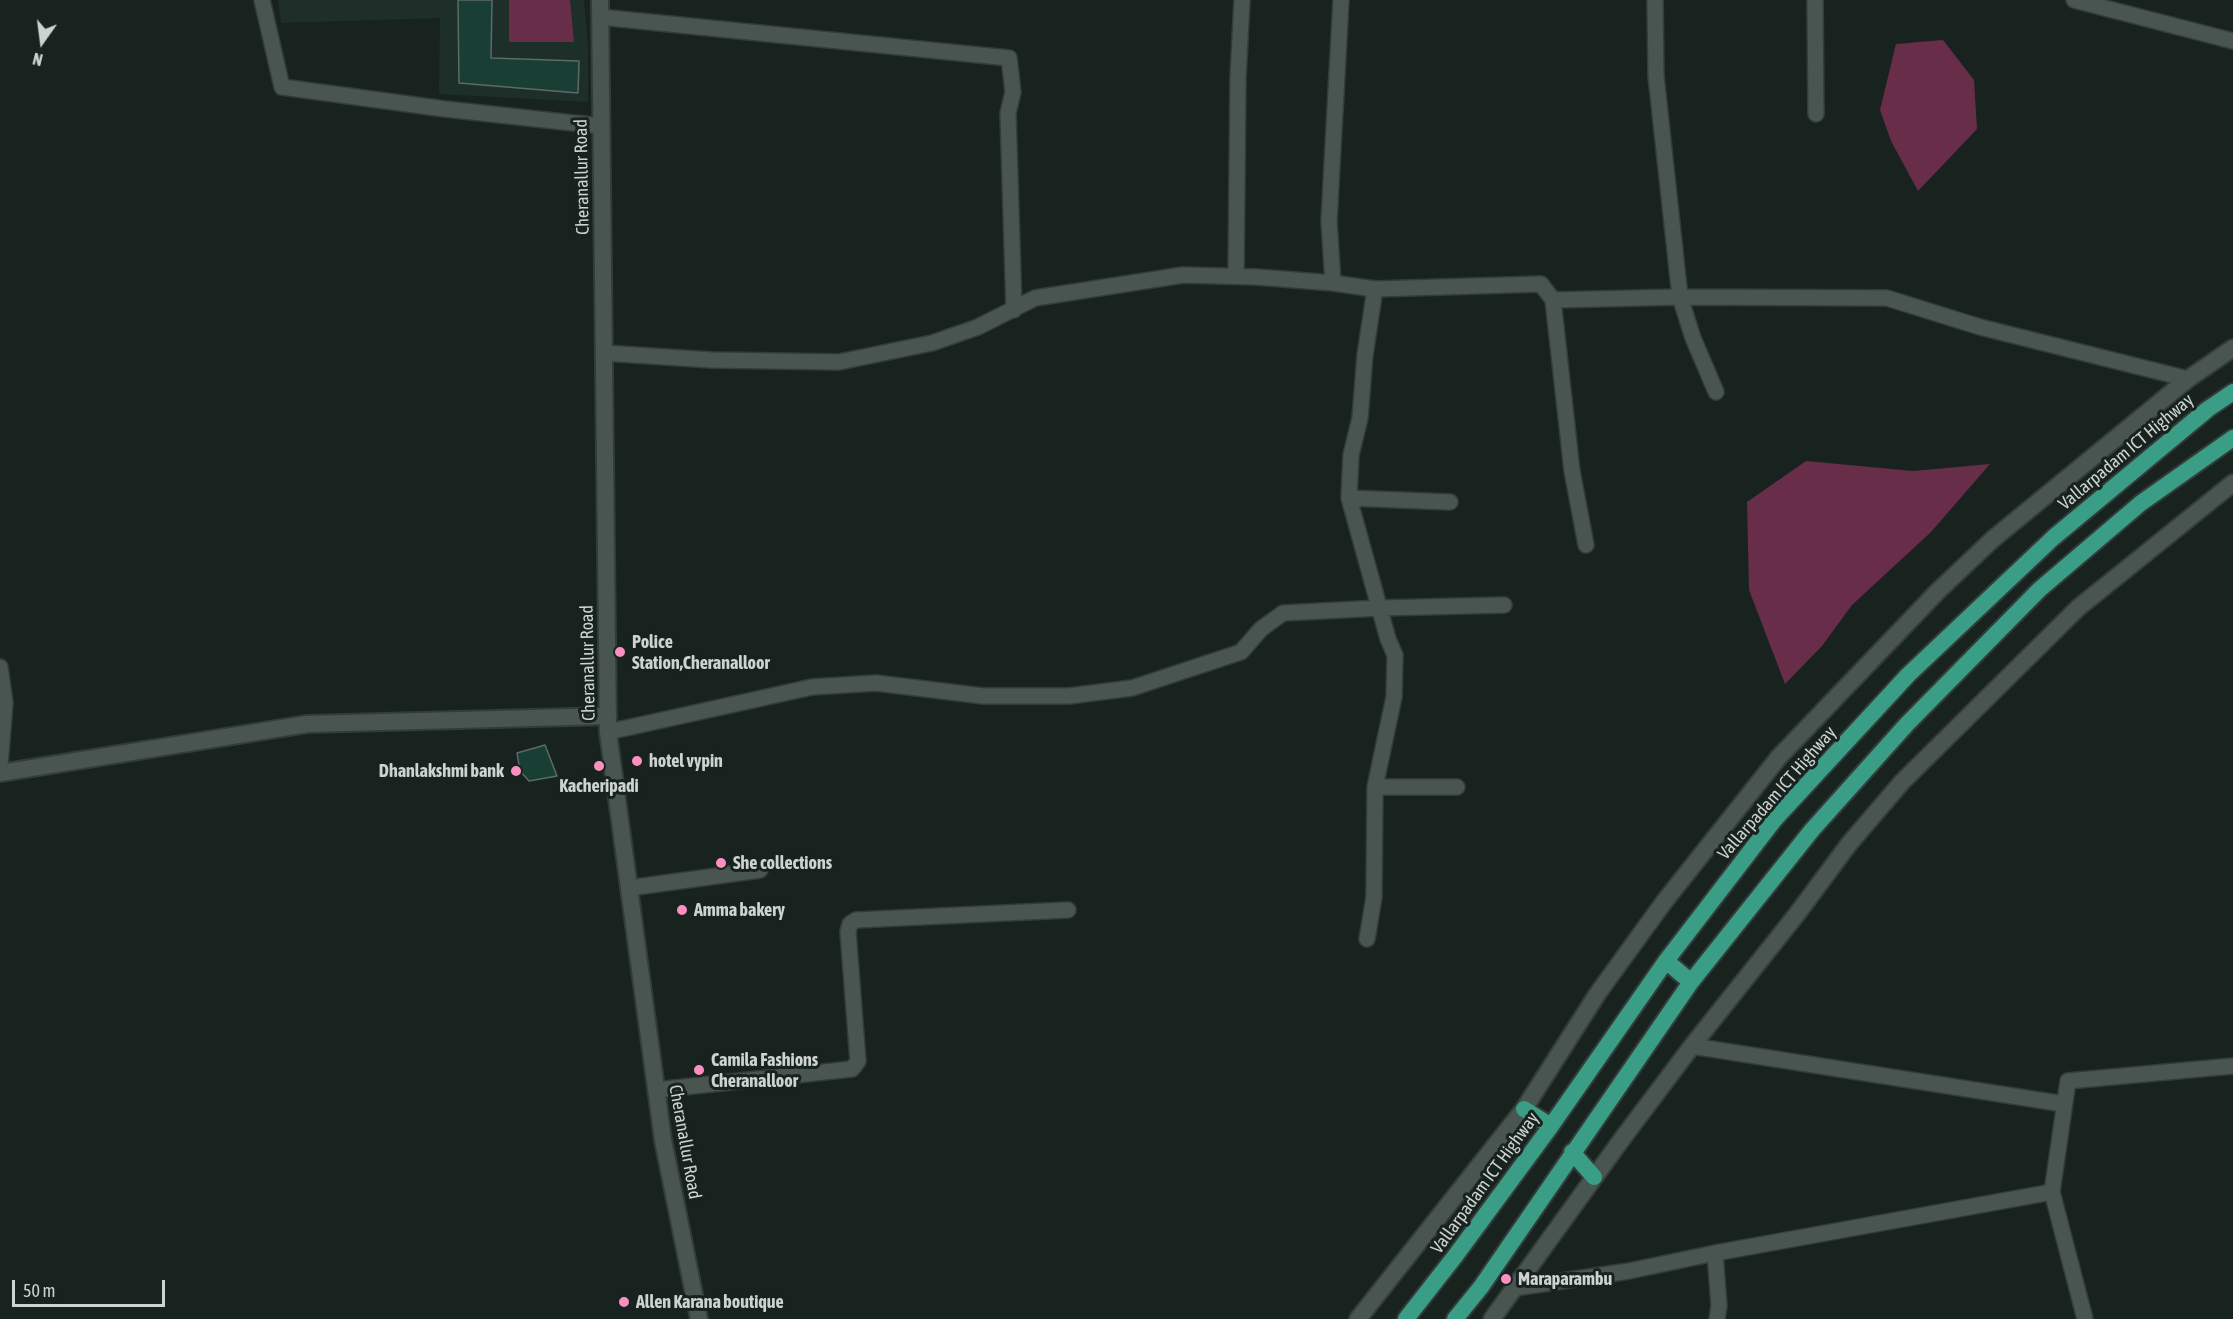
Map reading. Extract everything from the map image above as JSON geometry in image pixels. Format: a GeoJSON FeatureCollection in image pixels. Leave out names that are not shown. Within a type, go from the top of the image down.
{"type":"FeatureCollection","features":[{"type":"Feature","properties":{"kind":"highway","name":"Vallarpadam ICT Highway"},"geometry":{"type":"LineString","coordinates":[[1413,1317],[1551,1126],[1666,961],[1775,819],[1908,675],[2054,537],[2208,409],[2233,393]]}},
{"type":"Feature","properties":{"kind":"highway"},"geometry":{"type":"LineString","coordinates":[[1455,1319],[1481,1287],[1691,982],[1812,830],[1907,724],[2040,589],[2141,503],[2233,438]]}},
{"type":"Feature","properties":{"kind":"highway"},"geometry":{"type":"LineString","coordinates":[[1666,961],[1691,982]]}},
{"type":"Feature","properties":{"kind":"highway"},"geometry":{"type":"LineString","coordinates":[[1524,1109],[1551,1126]]}},
{"type":"Feature","properties":{"kind":"highway"},"geometry":{"type":"LineString","coordinates":[[1572,1152],[1594,1177]]}},
{"type":"Feature","properties":{"kind":"street"},"geometry":{"type":"LineString","coordinates":[[262,0],[282,87],[445,109],[601,126]]}},
{"type":"Feature","properties":{"kind":"street","name":"Cheranallur Road"},"geometry":{"type":"LineString","coordinates":[[600,0],[608,724],[663,1140],[699,1319]]}},
{"type":"Feature","properties":{"kind":"street"},"geometry":{"type":"LineString","coordinates":[[1236,276],[1238,78],[1242,0]]}},
{"type":"Feature","properties":{"kind":"street"},"geometry":{"type":"LineString","coordinates":[[1333,283],[1329,221],[1341,0]]}},
{"type":"Feature","properties":{"kind":"street"},"geometry":{"type":"LineString","coordinates":[[1655,0],[1656,76],[1680,297],[1693,338],[1716,392]]}},
{"type":"Feature","properties":{"kind":"street"},"geometry":{"type":"LineString","coordinates":[[1815,0],[1816,114]]}},
{"type":"Feature","properties":{"kind":"street"},"geometry":{"type":"LineString","coordinates":[[2074,0],[2233,41]]}},
{"type":"Feature","properties":{"kind":"street"},"geometry":{"type":"LineString","coordinates":[[600,17],[1009,58],[1013,93],[1008,113],[1014,310]]}},
{"type":"Feature","properties":{"kind":"street"},"geometry":{"type":"LineString","coordinates":[[604,353],[712,360],[839,362],[932,343],[978,327],[1035,298],[1183,275],[1236,276],[1333,283],[1375,289],[1541,284],[1553,300],[1572,471],[1586,545]]}},
{"type":"Feature","properties":{"kind":"street"},"geometry":{"type":"LineString","coordinates":[[1367,939],[1374,897],[1375,787],[1394,697],[1395,655],[1388,639],[1349,498],[1351,455],[1360,418],[1365,355],[1375,289]]}},
{"type":"Feature","properties":{"kind":"street"},"geometry":{"type":"LineString","coordinates":[[1553,300],[1680,297],[1887,298],[1980,327],[2188,379]]}},
{"type":"Feature","properties":{"kind":"street"},"geometry":{"type":"LineString","coordinates":[[1358,1319],[1524,1109],[1618,965],[1664,902],[1779,757],[1938,591],[1993,539],[2188,379],[2233,348]]}},
{"type":"Feature","properties":{"kind":"street"},"geometry":{"type":"LineString","coordinates":[[1492,1319],[1692,1046],[1797,914],[1849,844],[1902,782],[2078,608],[2233,483]]}},
{"type":"Feature","properties":{"kind":"street"},"geometry":{"type":"LineString","coordinates":[[1349,498],[1450,502]]}},
{"type":"Feature","properties":{"kind":"street"},"geometry":{"type":"LineString","coordinates":[[0,773],[307,724],[608,724],[812,687],[876,683],[982,696],[1069,696],[1132,688],[1241,652],[1261,629],[1284,613],[1504,605]]}},
{"type":"Feature","properties":{"kind":"street"},"geometry":{"type":"LineString","coordinates":[[0,667],[5,703],[0,765]]}},
{"type":"Feature","properties":{"kind":"street"},"geometry":{"type":"LineString","coordinates":[[1375,787],[1457,787]]}},
{"type":"Feature","properties":{"kind":"street"},"geometry":{"type":"LineString","coordinates":[[629,888],[760,870]]}},
{"type":"Feature","properties":{"kind":"street"},"geometry":{"type":"LineString","coordinates":[[656,1089],[852,1069],[858,1061],[848,932],[849,924],[856,920],[1068,910]]}},
{"type":"Feature","properties":{"kind":"street"},"geometry":{"type":"LineString","coordinates":[[1692,1046],[2064,1104]]}},
{"type":"Feature","properties":{"kind":"street"},"geometry":{"type":"LineString","coordinates":[[2085,1319],[2052,1192],[2068,1081],[2233,1066]]}},
{"type":"Feature","properties":{"kind":"street"},"geometry":{"type":"LineString","coordinates":[[1515,1288],[1629,1271],[1715,1253],[2052,1192]]}},
{"type":"Feature","properties":{"kind":"street"},"geometry":{"type":"LineString","coordinates":[[1715,1253],[1719,1306],[1717,1319]]}},
{"type":"Feature","properties":{"kind":"shaded area"},"geometry":{"type":"Polygon","coordinates":[[[278,0],[584,0],[588,47],[588,102],[439,94],[440,18],[281,23],[278,0]]]}},
{"type":"Feature","properties":{"kind":"shaded area"},"geometry":{"type":"Polygon","coordinates":[[[509,0],[570,0],[574,42],[509,42],[509,0]]]}},
{"type":"Feature","properties":{"kind":"shaded area"},"geometry":{"type":"Polygon","coordinates":[[[1943,40],[1974,80],[1977,129],[1918,191],[1891,141],[1880,110],[1896,44],[1943,40]]]}},
{"type":"Feature","properties":{"kind":"shaded area"},"geometry":{"type":"Polygon","coordinates":[[[1806,461],[1913,471],[1990,464],[1931,532],[1852,605],[1822,646],[1785,684],[1749,590],[1747,502],[1806,461]]]}},
{"type":"Feature","properties":{"kind":"building"},"geometry":{"type":"Polygon","coordinates":[[[458,0],[492,0],[491,58],[579,61],[578,93],[459,83],[458,0]]]}},
{"type":"Feature","properties":{"kind":"building"},"geometry":{"type":"Polygon","coordinates":[[[545,745],[557,776],[529,781],[520,771],[517,753],[545,745]]]}},
{"type":"Feature","properties":{"kind":"place","name":"Police Station,Cheranalloor"},"geometry":{"type":"Point","coordinates":[620,652]}},
{"type":"Feature","properties":{"kind":"place","name":"hotel vypin"},"geometry":{"type":"Point","coordinates":[637,761]}},
{"type":"Feature","properties":{"kind":"place","name":"Kacheripadi"},"geometry":{"type":"Point","coordinates":[599,766]}},
{"type":"Feature","properties":{"kind":"place","name":"Dhanlakshmi bank"},"geometry":{"type":"Point","coordinates":[516,771]}},
{"type":"Feature","properties":{"kind":"place","name":"She collections"},"geometry":{"type":"Point","coordinates":[721,863]}},
{"type":"Feature","properties":{"kind":"place","name":"Amma bakery"},"geometry":{"type":"Point","coordinates":[682,910]}},
{"type":"Feature","properties":{"kind":"place","name":"Camila Fashions Cheranalloor"},"geometry":{"type":"Point","coordinates":[699,1070]}},
{"type":"Feature","properties":{"kind":"place","name":"Maraparambu"},"geometry":{"type":"Point","coordinates":[1506,1279]}},
{"type":"Feature","properties":{"kind":"place","name":"Allen Karana boutique"},"geometry":{"type":"Point","coordinates":[624,1302]}}]}
